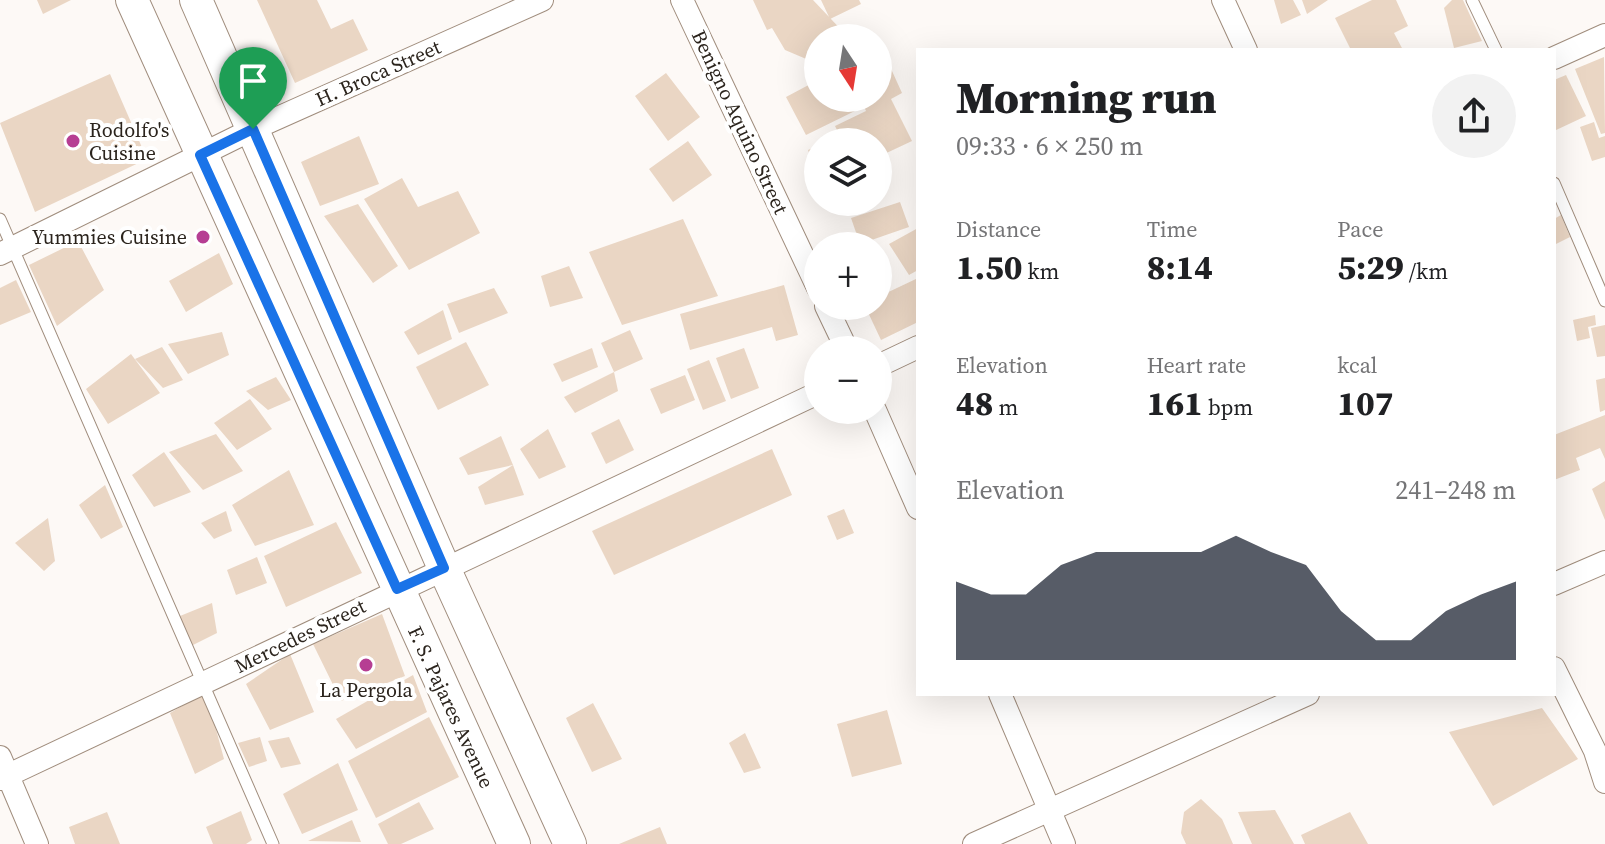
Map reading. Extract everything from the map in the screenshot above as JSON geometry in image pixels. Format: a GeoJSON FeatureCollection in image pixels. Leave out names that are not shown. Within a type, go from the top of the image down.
{"type":"FeatureCollection","features":[{"type":"Feature","properties":{"kind":"main road","name":"F. S. Pajares Avenue"},"geometry":{"type":"LineString","coordinates":[[132,0],[514,844]]}},
{"type":"Feature","properties":{"kind":"main road"},"geometry":{"type":"LineString","coordinates":[[196,0],[444,568],[570,844]]}},
{"type":"Feature","properties":{"kind":"street","name":"H. Broca Street"},"geometry":{"type":"LineString","coordinates":[[6,251],[253,129],[542,0]]}},
{"type":"Feature","properties":{"kind":"street","name":"Benigno Aquino Street"},"geometry":{"type":"LineString","coordinates":[[682,0],[804,258]]}},
{"type":"Feature","properties":{"kind":"street"},"geometry":{"type":"LineString","coordinates":[[1223,0],[1245,48]]}},
{"type":"Feature","properties":{"kind":"street"},"geometry":{"type":"LineString","coordinates":[[1556,57],[1605,35]]}},
{"type":"Feature","properties":{"kind":"street"},"geometry":{"type":"LineString","coordinates":[[892,359],[916,348]]}},
{"type":"Feature","properties":{"kind":"street","name":"Mercedes Street"},"geometry":{"type":"LineString","coordinates":[[3,771],[201,682],[804,400]]}},
{"type":"Feature","properties":{"kind":"street"},"geometry":{"type":"LineString","coordinates":[[881,424],[916,503]]}},
{"type":"Feature","properties":{"kind":"street"},"geometry":{"type":"LineString","coordinates":[[1556,583],[1605,562]]}},
{"type":"Feature","properties":{"kind":"street"},"geometry":{"type":"LineString","coordinates":[[1556,672],[1595,751],[1605,782]]}},
{"type":"Feature","properties":{"kind":"street"},"geometry":{"type":"LineString","coordinates":[[1001,696],[1064,844]]}},
{"type":"Feature","properties":{"kind":"street"},"geometry":{"type":"LineString","coordinates":[[974,844],[1304,696]]}},
{"type":"Feature","properties":{"kind":"street"},"geometry":{"type":"LineString","coordinates":[[3,771],[37,844]]}},
{"type":"Feature","properties":{"kind":"lane"},"geometry":{"type":"LineString","coordinates":[[1472,0],[1495,48]]}},
{"type":"Feature","properties":{"kind":"lane"},"geometry":{"type":"LineString","coordinates":[[1556,188],[1605,301]]}},
{"type":"Feature","properties":{"kind":"lane"},"geometry":{"type":"LineString","coordinates":[[0,219],[6,251],[273,844]]}},
{"type":"Feature","properties":{"kind":"building"},"geometry":{"type":"Polygon","coordinates":[[[37,0],[71,0],[43,14],[37,0]]]}},
{"type":"Feature","properties":{"kind":"building"},"geometry":{"type":"Polygon","coordinates":[[[257,0],[317,0],[331,29],[353,19],[368,50],[295,83],[257,0]]]}},
{"type":"Feature","properties":{"kind":"building"},"geometry":{"type":"Polygon","coordinates":[[[753,0],[813,0],[836,24],[804,24],[804,58],[785,50],[772,28],[767,30],[753,0]]]}},
{"type":"Feature","properties":{"kind":"building"},"geometry":{"type":"Polygon","coordinates":[[[821,0],[859,0],[861,4],[830,19],[821,0]]]}},
{"type":"Feature","properties":{"kind":"building"},"geometry":{"type":"Polygon","coordinates":[[[1274,0],[1293,0],[1301,15],[1281,24],[1274,0]]]}},
{"type":"Feature","properties":{"kind":"building"},"geometry":{"type":"Polygon","coordinates":[[[1302,0],[1328,0],[1307,14],[1302,0]]]}},
{"type":"Feature","properties":{"kind":"building"},"geometry":{"type":"Polygon","coordinates":[[[1372,0],[1396,0],[1408,26],[1394,33],[1402,48],[1350,48],[1335,18],[1372,0]]]}},
{"type":"Feature","properties":{"kind":"building"},"geometry":{"type":"Polygon","coordinates":[[[1452,0],[1463,0],[1482,41],[1454,48],[1444,8],[1452,0]]]}},
{"type":"Feature","properties":{"kind":"building"},"geometry":{"type":"Polygon","coordinates":[[[1604,57],[1605,133],[1601,134],[1575,69],[1604,57]]]}},
{"type":"Feature","properties":{"kind":"building"},"geometry":{"type":"Polygon","coordinates":[[[892,71],[902,93],[892,98],[892,71]]]}},
{"type":"Feature","properties":{"kind":"building"},"geometry":{"type":"Polygon","coordinates":[[[666,73],[700,117],[668,141],[635,96],[666,73]]]}},
{"type":"Feature","properties":{"kind":"building","name":"Rodolfo's Cuisine"},"geometry":{"type":"Polygon","coordinates":[[[110,74],[147,159],[35,212],[0,123],[110,74]]]}},
{"type":"Feature","properties":{"kind":"building"},"geometry":{"type":"Polygon","coordinates":[[[1566,75],[1586,116],[1556,130],[1556,79],[1566,75]]]}},
{"type":"Feature","properties":{"kind":"building"},"geometry":{"type":"Polygon","coordinates":[[[804,87],[804,112],[853,112],[820,128],[804,128],[804,131],[786,97],[804,87]]]}},
{"type":"Feature","properties":{"kind":"building"},"geometry":{"type":"Polygon","coordinates":[[[892,101],[912,141],[892,150],[892,128],[835,126],[864,112],[892,112],[892,101]]]}},
{"type":"Feature","properties":{"kind":"building"},"geometry":{"type":"Polygon","coordinates":[[[1594,122],[1599,138],[1605,136],[1605,157],[1592,161],[1580,127],[1594,122]]]}},
{"type":"Feature","properties":{"kind":"building"},"geometry":{"type":"Polygon","coordinates":[[[359,136],[379,184],[320,206],[301,162],[359,136]]]}},
{"type":"Feature","properties":{"kind":"building"},"geometry":{"type":"Polygon","coordinates":[[[688,141],[712,175],[673,202],[649,169],[688,141]]]}},
{"type":"Feature","properties":{"kind":"building"},"geometry":{"type":"Polygon","coordinates":[[[402,178],[418,207],[458,191],[480,233],[409,270],[364,199],[402,178]]]}},
{"type":"Feature","properties":{"kind":"building"},"geometry":{"type":"Polygon","coordinates":[[[900,202],[909,227],[892,233],[856,232],[851,218],[892,216],[892,205],[900,202]]]}},
{"type":"Feature","properties":{"kind":"building"},"geometry":{"type":"Polygon","coordinates":[[[358,204],[398,266],[373,283],[324,216],[358,204]]]}},
{"type":"Feature","properties":{"kind":"building"},"geometry":{"type":"Polygon","coordinates":[[[1561,215],[1570,237],[1556,244],[1556,218],[1561,215]]]}},
{"type":"Feature","properties":{"kind":"building"},"geometry":{"type":"Polygon","coordinates":[[[683,219],[718,296],[622,325],[589,252],[683,219]]]}},
{"type":"Feature","properties":{"kind":"building"},"geometry":{"type":"Polygon","coordinates":[[[916,229],[916,271],[909,275],[892,249],[892,242],[916,229]]]}},
{"type":"Feature","properties":{"kind":"building"},"geometry":{"type":"Polygon","coordinates":[[[78,241],[104,290],[57,326],[29,265],[78,241]]]}},
{"type":"Feature","properties":{"kind":"building"},"geometry":{"type":"Polygon","coordinates":[[[219,253],[233,284],[186,312],[169,281],[219,253]]]}},
{"type":"Feature","properties":{"kind":"building"},"geometry":{"type":"Polygon","coordinates":[[[569,266],[583,298],[550,307],[541,276],[569,266]]]}},
{"type":"Feature","properties":{"kind":"building"},"geometry":{"type":"Polygon","coordinates":[[[916,279],[916,323],[889,336],[879,336],[872,320],[892,320],[892,290],[916,279]]]}},
{"type":"Feature","properties":{"kind":"building"},"geometry":{"type":"Polygon","coordinates":[[[16,280],[31,312],[0,325],[0,288],[16,280]]]}},
{"type":"Feature","properties":{"kind":"building"},"geometry":{"type":"Polygon","coordinates":[[[784,285],[798,335],[776,341],[772,327],[690,350],[680,314],[784,285]]]}},
{"type":"Feature","properties":{"kind":"building"},"geometry":{"type":"Polygon","coordinates":[[[494,288],[508,313],[459,333],[447,304],[494,288]]]}},
{"type":"Feature","properties":{"kind":"building"},"geometry":{"type":"Polygon","coordinates":[[[443,310],[452,339],[418,355],[404,332],[443,310]]]}},
{"type":"Feature","properties":{"kind":"building"},"geometry":{"type":"Polygon","coordinates":[[[1595,315],[1596,325],[1588,327],[1590,338],[1577,341],[1573,320],[1595,315]]]}},
{"type":"Feature","properties":{"kind":"building"},"geometry":{"type":"Polygon","coordinates":[[[1605,325],[1605,356],[1597,357],[1591,328],[1605,325]]]}},
{"type":"Feature","properties":{"kind":"building"},"geometry":{"type":"Polygon","coordinates":[[[630,330],[643,359],[614,372],[601,343],[630,330]]]}},
{"type":"Feature","properties":{"kind":"building"},"geometry":{"type":"Polygon","coordinates":[[[222,332],[229,355],[188,374],[168,344],[222,332]]]}},
{"type":"Feature","properties":{"kind":"building"},"geometry":{"type":"Polygon","coordinates":[[[466,342],[489,385],[438,410],[416,367],[466,342]]]}},
{"type":"Feature","properties":{"kind":"building"},"geometry":{"type":"Polygon","coordinates":[[[162,347],[183,380],[163,388],[135,359],[162,347]]]}},
{"type":"Feature","properties":{"kind":"building"},"geometry":{"type":"Polygon","coordinates":[[[592,348],[598,367],[562,382],[553,364],[592,348]]]}},
{"type":"Feature","properties":{"kind":"building"},"geometry":{"type":"Polygon","coordinates":[[[744,348],[759,388],[731,399],[716,358],[744,348]]]}},
{"type":"Feature","properties":{"kind":"building"},"geometry":{"type":"Polygon","coordinates":[[[131,354],[160,393],[108,424],[86,389],[131,354]]]}},
{"type":"Feature","properties":{"kind":"building"},"geometry":{"type":"Polygon","coordinates":[[[709,360],[726,401],[703,410],[687,369],[709,360]]]}},
{"type":"Feature","properties":{"kind":"building"},"geometry":{"type":"Polygon","coordinates":[[[614,372],[618,391],[575,413],[564,397],[614,372]]]}},
{"type":"Feature","properties":{"kind":"building"},"geometry":{"type":"Polygon","coordinates":[[[685,375],[695,400],[661,414],[650,389],[685,375]]]}},
{"type":"Feature","properties":{"kind":"building"},"geometry":{"type":"Polygon","coordinates":[[[276,377],[291,400],[268,410],[246,391],[276,377]]]}},
{"type":"Feature","properties":{"kind":"building"},"geometry":{"type":"Polygon","coordinates":[[[1605,378],[1605,410],[1600,412],[1596,380],[1605,378]]]}},
{"type":"Feature","properties":{"kind":"building"},"geometry":{"type":"Polygon","coordinates":[[[250,399],[272,429],[237,450],[214,423],[250,399]]]}},
{"type":"Feature","properties":{"kind":"building"},"geometry":{"type":"Polygon","coordinates":[[[1605,415],[1605,459],[1600,448],[1576,458],[1580,470],[1556,479],[1556,434],[1605,415]]]}},
{"type":"Feature","properties":{"kind":"building"},"geometry":{"type":"Polygon","coordinates":[[[619,419],[634,450],[606,464],[591,433],[619,419]]]}},
{"type":"Feature","properties":{"kind":"building"},"geometry":{"type":"Polygon","coordinates":[[[548,429],[566,467],[539,479],[520,449],[548,429]]]}},
{"type":"Feature","properties":{"kind":"building"},"geometry":{"type":"Polygon","coordinates":[[[216,434],[243,471],[203,490],[169,452],[216,434]]]}},
{"type":"Feature","properties":{"kind":"building"},"geometry":{"type":"Polygon","coordinates":[[[501,436],[513,465],[468,475],[459,458],[501,436]]]}},
{"type":"Feature","properties":{"kind":"building"},"geometry":{"type":"Polygon","coordinates":[[[772,449],[792,495],[614,575],[592,531],[772,449]]]}},
{"type":"Feature","properties":{"kind":"building"},"geometry":{"type":"Polygon","coordinates":[[[164,452],[191,492],[154,507],[132,475],[164,452]]]}},
{"type":"Feature","properties":{"kind":"building"},"geometry":{"type":"Polygon","coordinates":[[[513,465],[524,495],[485,505],[478,487],[513,465]]]}},
{"type":"Feature","properties":{"kind":"building"},"geometry":{"type":"Polygon","coordinates":[[[289,470],[314,525],[255,546],[232,505],[289,470]]]}},
{"type":"Feature","properties":{"kind":"building"},"geometry":{"type":"Polygon","coordinates":[[[1605,481],[1605,520],[1592,489],[1605,481]]]}},
{"type":"Feature","properties":{"kind":"building"},"geometry":{"type":"Polygon","coordinates":[[[105,485],[123,527],[101,539],[79,505],[105,485]]]}},
{"type":"Feature","properties":{"kind":"building"},"geometry":{"type":"Polygon","coordinates":[[[844,509],[854,533],[837,540],[827,516],[844,509]]]}},
{"type":"Feature","properties":{"kind":"building"},"geometry":{"type":"Polygon","coordinates":[[[226,511],[232,531],[214,539],[201,523],[226,511]]]}},
{"type":"Feature","properties":{"kind":"building"},"geometry":{"type":"Polygon","coordinates":[[[48,518],[55,561],[44,571],[15,543],[48,518]]]}},
{"type":"Feature","properties":{"kind":"building"},"geometry":{"type":"Polygon","coordinates":[[[336,522],[362,573],[286,607],[264,556],[336,522]]]}},
{"type":"Feature","properties":{"kind":"building"},"geometry":{"type":"Polygon","coordinates":[[[257,557],[267,583],[236,595],[227,570],[257,557]]]}},
{"type":"Feature","properties":{"kind":"building"},"geometry":{"type":"Polygon","coordinates":[[[212,603],[217,633],[187,648],[180,616],[212,603]]]}},
{"type":"Feature","properties":{"kind":"building"},"geometry":{"type":"Polygon","coordinates":[[[382,614],[405,676],[341,701],[313,644],[382,614]]]}},
{"type":"Feature","properties":{"kind":"building"},"geometry":{"type":"Polygon","coordinates":[[[290,654],[314,712],[270,730],[246,684],[290,654]]]}},
{"type":"Feature","properties":{"kind":"building"},"geometry":{"type":"Polygon","coordinates":[[[413,675],[427,712],[356,749],[336,719],[413,675]]]}},
{"type":"Feature","properties":{"kind":"building"},"geometry":{"type":"Polygon","coordinates":[[[206,692],[224,759],[195,774],[170,713],[206,692]]]}},
{"type":"Feature","properties":{"kind":"building"},"geometry":{"type":"Polygon","coordinates":[[[593,703],[622,759],[592,772],[566,718],[593,703]]]}},
{"type":"Feature","properties":{"kind":"building"},"geometry":{"type":"Polygon","coordinates":[[[1542,708],[1578,759],[1493,806],[1449,732],[1542,708]]]}},
{"type":"Feature","properties":{"kind":"building"},"geometry":{"type":"Polygon","coordinates":[[[887,710],[902,764],[852,777],[837,724],[887,710]]]}},
{"type":"Feature","properties":{"kind":"building"},"geometry":{"type":"Polygon","coordinates":[[[429,717],[459,777],[376,818],[348,761],[429,717]]]}},
{"type":"Feature","properties":{"kind":"building"},"geometry":{"type":"Polygon","coordinates":[[[745,733],[761,768],[744,773],[729,743],[745,733]]]}},
{"type":"Feature","properties":{"kind":"building"},"geometry":{"type":"Polygon","coordinates":[[[260,737],[267,761],[249,767],[238,743],[260,737]]]}},
{"type":"Feature","properties":{"kind":"building"},"geometry":{"type":"Polygon","coordinates":[[[289,737],[301,764],[281,768],[268,741],[289,737]]]}},
{"type":"Feature","properties":{"kind":"building"},"geometry":{"type":"Polygon","coordinates":[[[338,763],[358,810],[302,834],[283,794],[338,763]]]}},
{"type":"Feature","properties":{"kind":"building"},"geometry":{"type":"Polygon","coordinates":[[[1201,799],[1222,819],[1233,844],[1186,844],[1181,833],[1184,812],[1201,799]]]}},
{"type":"Feature","properties":{"kind":"building"},"geometry":{"type":"Polygon","coordinates":[[[419,802],[434,829],[401,844],[388,844],[378,824],[419,802]]]}},
{"type":"Feature","properties":{"kind":"building"},"geometry":{"type":"Polygon","coordinates":[[[1275,810],[1294,844],[1252,844],[1238,812],[1275,810]]]}},
{"type":"Feature","properties":{"kind":"building"},"geometry":{"type":"Polygon","coordinates":[[[241,811],[252,840],[246,844],[213,844],[206,827],[241,811]]]}},
{"type":"Feature","properties":{"kind":"building"},"geometry":{"type":"Polygon","coordinates":[[[107,812],[120,844],[75,844],[69,827],[107,812]]]}},
{"type":"Feature","properties":{"kind":"building"},"geometry":{"type":"Polygon","coordinates":[[[1350,812],[1368,844],[1305,844],[1301,835],[1350,812]]]}},
{"type":"Feature","properties":{"kind":"building"},"geometry":{"type":"Polygon","coordinates":[[[352,820],[361,842],[308,841],[352,820]]]}},
{"type":"Feature","properties":{"kind":"building"},"geometry":{"type":"Polygon","coordinates":[[[660,827],[667,844],[619,844],[660,827]]]}},
{"type":"Feature","properties":{"kind":"place","name":"Rodolfo's Cuisine"},"geometry":{"type":"Point","coordinates":[73,141]}},
{"type":"Feature","properties":{"kind":"place","name":"Yummies Cuisine"},"geometry":{"type":"Point","coordinates":[203,237]}},
{"type":"Feature","properties":{"kind":"place","name":"La Pergola"},"geometry":{"type":"Point","coordinates":[366,665]}},
{"type":"Feature","properties":{"kind":"route"},"geometry":{"type":"LineString","coordinates":[[253,129],[444,568],[397,589],[200,155],[253,129]]}}]}
